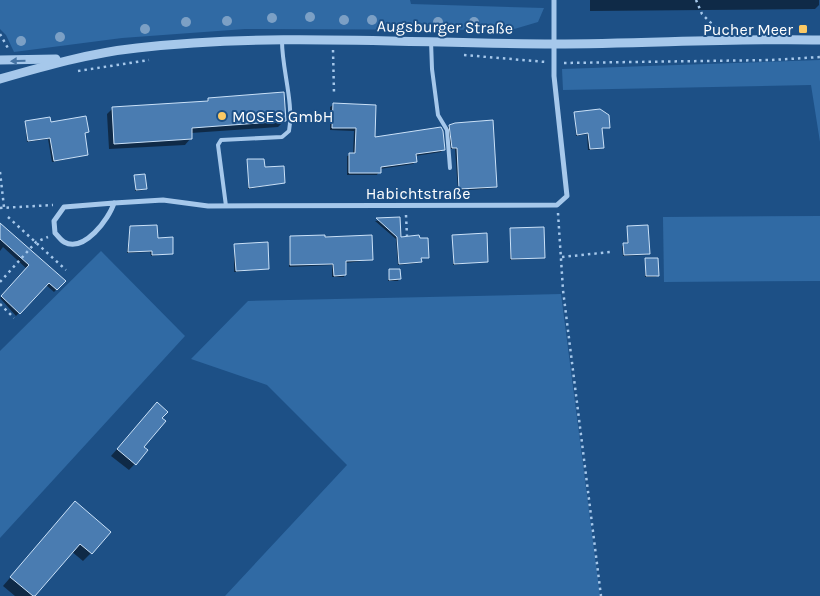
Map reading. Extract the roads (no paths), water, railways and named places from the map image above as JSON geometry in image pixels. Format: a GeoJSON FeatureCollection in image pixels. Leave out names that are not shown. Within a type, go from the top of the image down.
{"type":"FeatureCollection","features":[{"type":"Feature","properties":{"kind":"street"},"geometry":{"type":"LineString","coordinates":[[554,0],[555,44]]}},
{"type":"Feature","properties":{"kind":"street","name":"Augsburger Straße"},"geometry":{"type":"LineString","coordinates":[[0,79],[71,59],[136,48],[202,43],[327,39],[555,44],[820,40]]}},
{"type":"Feature","properties":{"kind":"street","name":"Habichtstraße"},"geometry":{"type":"LineString","coordinates":[[114,203],[106,220],[88,238],[76,244],[65,242],[55,233],[54,221],[64,207],[114,203],[164,200],[226,206],[556,204],[567,196],[554,63],[555,44]]}},
{"type":"Feature","properties":{"kind":"street","name":"Augsburger Straße"},"geometry":{"type":"LineString","coordinates":[[0,60],[71,59]]}},
{"type":"Feature","properties":{"kind":"lane"},"geometry":{"type":"LineString","coordinates":[[226,206],[218,145],[221,140],[282,137],[289,131],[286,85],[282,63],[282,40]]}},
{"type":"Feature","properties":{"kind":"lane"},"geometry":{"type":"LineString","coordinates":[[431,41],[432,68],[438,115],[447,130],[450,168]]}},
{"type":"Feature","properties":{"kind":"place","name":"Pucher Meer"},"geometry":{"type":"Point","coordinates":[803,29]}},
{"type":"Feature","properties":{"kind":"place","name":"MOSES GmbH"},"geometry":{"type":"Point","coordinates":[222,116]}}]}
